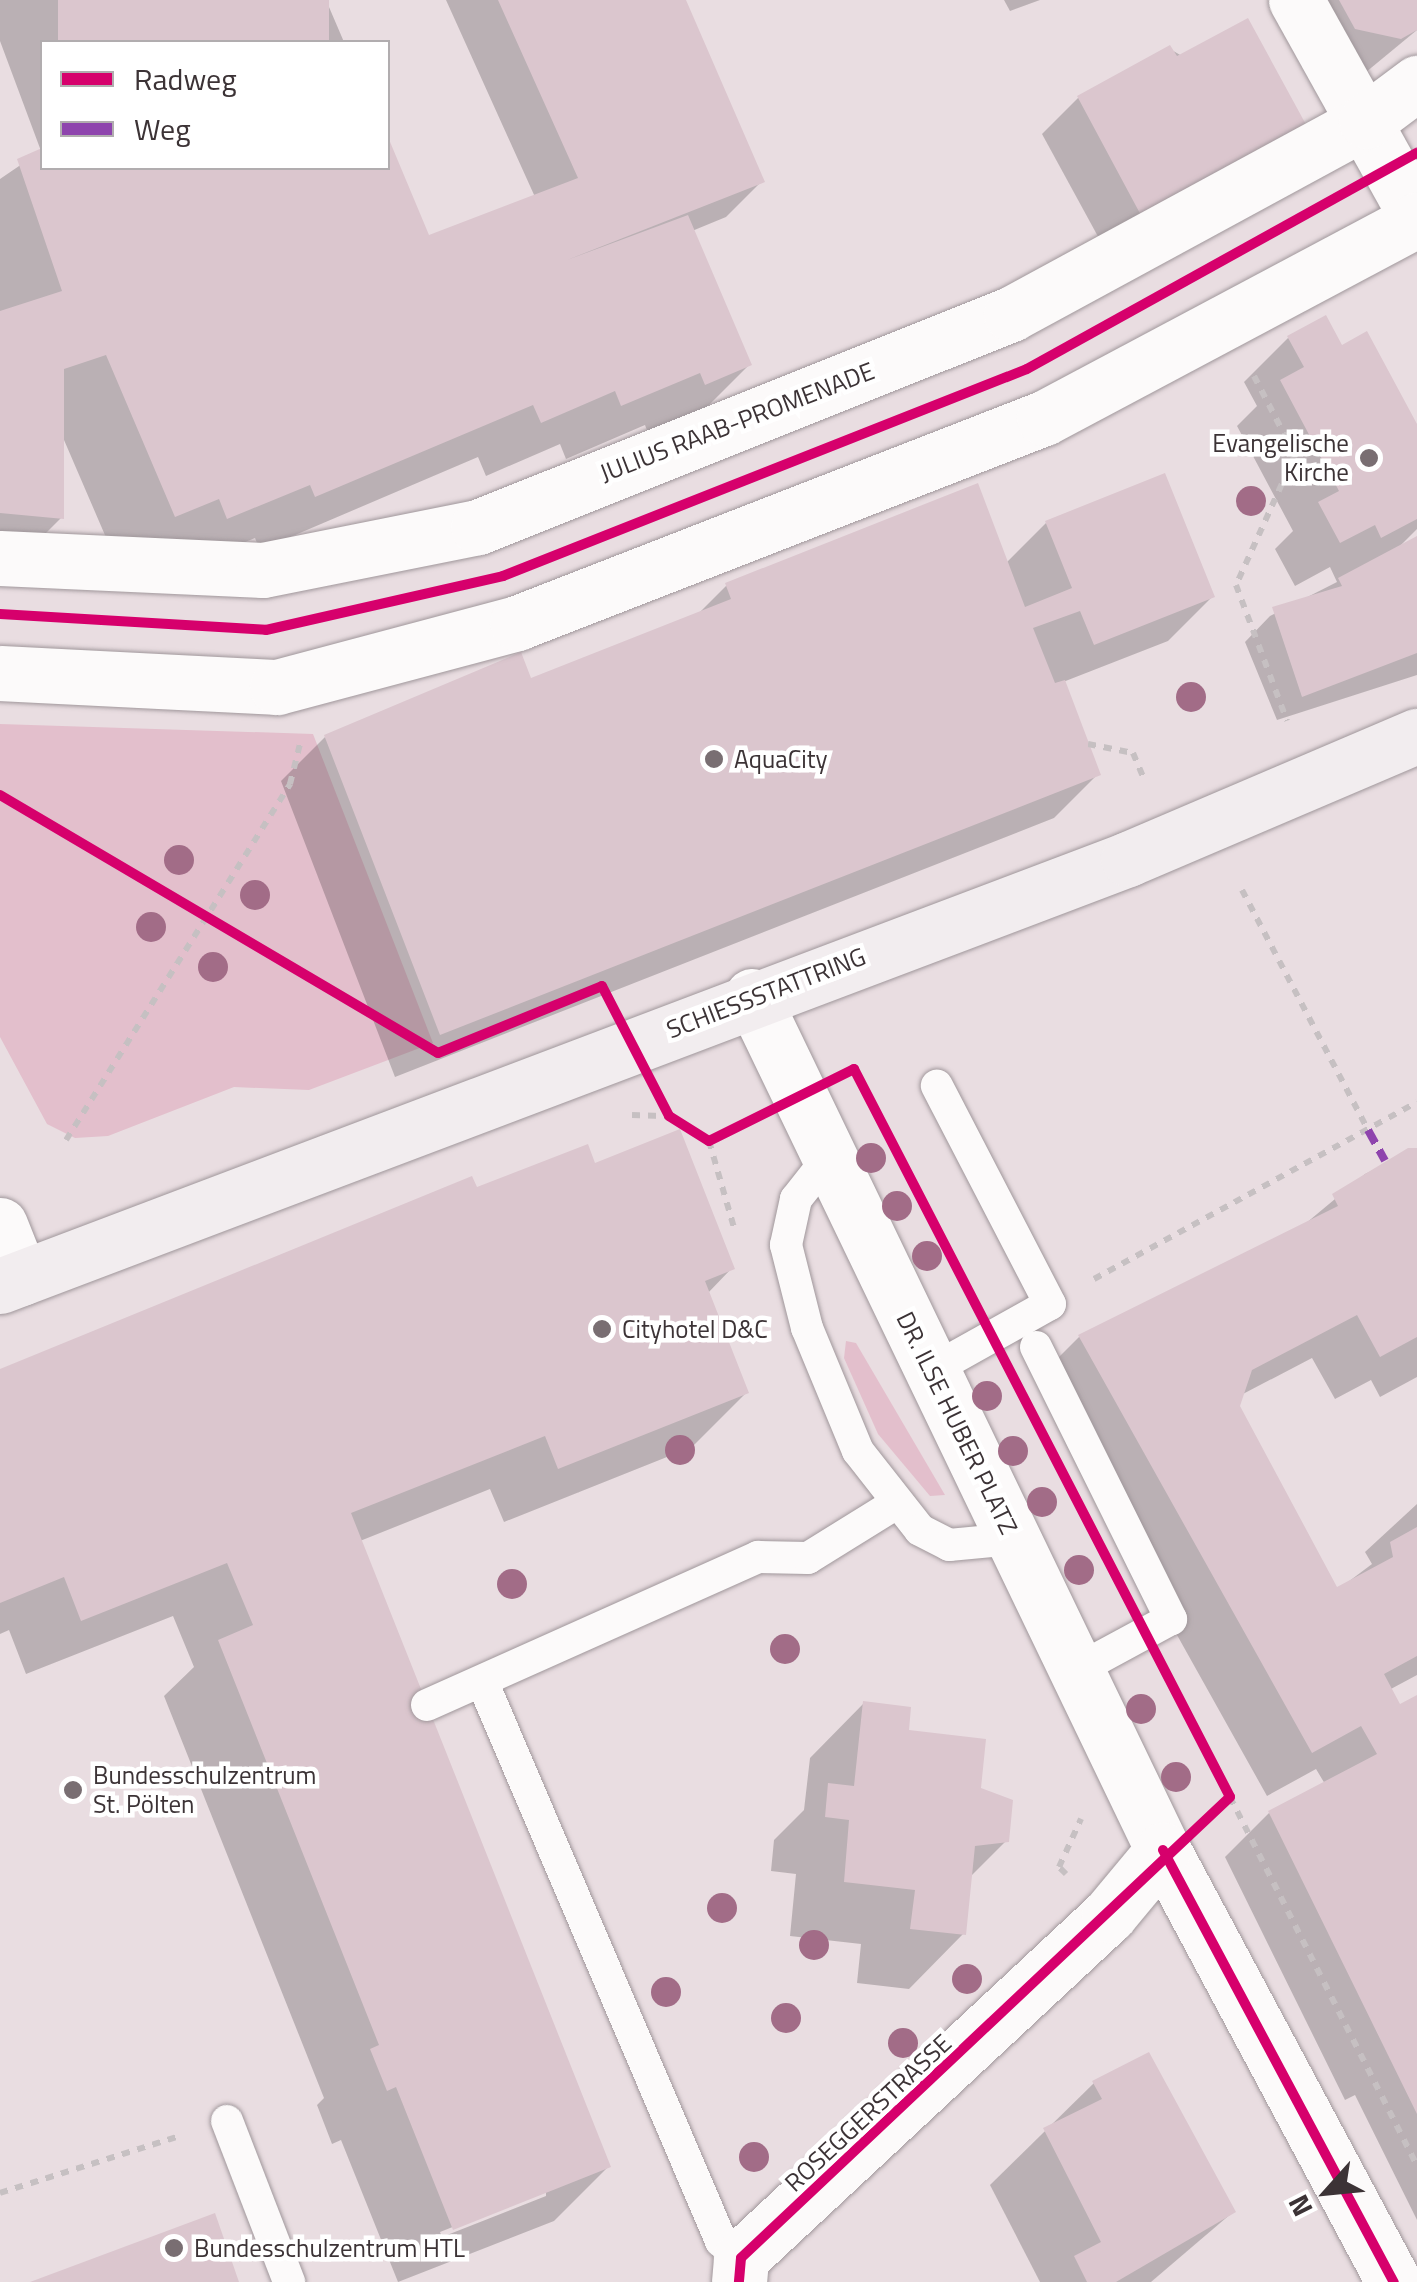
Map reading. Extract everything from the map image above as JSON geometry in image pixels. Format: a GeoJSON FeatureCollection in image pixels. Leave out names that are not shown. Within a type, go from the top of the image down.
{"type":"FeatureCollection","features":[{"type":"Feature","properties":{"kind":"main road","name":"SCHIESSSTATTRING"},"geometry":{"type":"LineString","coordinates":[[10,1282],[752,996],[1128,859],[1417,736]]}},
{"type":"Feature","properties":{"kind":"street"},"geometry":{"type":"LineString","coordinates":[[0,672],[277,687],[517,623],[805,518],[1094,393],[1417,219],[1296,0]]}},
{"type":"Feature","properties":{"kind":"street","name":"JULIUS RAAB-PROMENADE"},"geometry":{"type":"LineString","coordinates":[[0,558],[263,570],[478,527],[1011,314],[1366,122],[1417,84]]}},
{"type":"Feature","properties":{"kind":"street","name":"DR. ILSE HUBER PLATZ"},"geometry":{"type":"LineString","coordinates":[[752,996],[1163,1850],[1394,2282]]}},
{"type":"Feature","properties":{"kind":"street"},"geometry":{"type":"LineString","coordinates":[[0,1225],[10,1282]]}},
{"type":"Feature","properties":{"kind":"street","name":"ROSEGGERSTRASSE"},"geometry":{"type":"LineString","coordinates":[[740,2270],[1110,1915],[1163,1850]]}},
{"type":"Feature","properties":{"kind":"lane"},"geometry":{"type":"LineString","coordinates":[[932,1370],[1050,1304],[937,1086]]}},
{"type":"Feature","properties":{"kind":"lane"},"geometry":{"type":"LineString","coordinates":[[830,1156],[796,1200],[786,1245],[832,1394],[895,1504],[949,1545],[1013,1539]]}},
{"type":"Feature","properties":{"kind":"lane"},"geometry":{"type":"LineString","coordinates":[[1036,1347],[1171,1619],[1076,1671]]}},
{"type":"Feature","properties":{"kind":"lane"},"geometry":{"type":"LineString","coordinates":[[427,1705],[758,1557],[808,1558],[895,1504]]}},
{"type":"Feature","properties":{"kind":"lane"},"geometry":{"type":"LineString","coordinates":[[482,1680],[721,2240],[740,2270]]}},
{"type":"Feature","properties":{"kind":"lane"},"geometry":{"type":"LineString","coordinates":[[227,2120],[289,2282]]}},
{"type":"Feature","properties":{"kind":"path"},"geometry":{"type":"LineString","coordinates":[[1247,364],[1295,455],[1236,585],[1287,720]]}},
{"type":"Feature","properties":{"kind":"path"},"geometry":{"type":"LineString","coordinates":[[66,1140],[302,754],[277,687]]}},
{"type":"Feature","properties":{"kind":"path"},"geometry":{"type":"LineString","coordinates":[[1088,744],[1133,754],[1143,776]]}},
{"type":"Feature","properties":{"kind":"path"},"geometry":{"type":"LineString","coordinates":[[1242,890],[1368,1130]]}},
{"type":"Feature","properties":{"kind":"path"},"geometry":{"type":"LineString","coordinates":[[186,904],[220,923]]}},
{"type":"Feature","properties":{"kind":"path"},"geometry":{"type":"LineString","coordinates":[[635,1043],[669,1116],[695,1128],[709,1141],[800,1094]]}},
{"type":"Feature","properties":{"kind":"path"},"geometry":{"type":"LineString","coordinates":[[1050,1304],[1417,1102]]}},
{"type":"Feature","properties":{"kind":"path"},"geometry":{"type":"LineString","coordinates":[[1221,1780],[1417,2166]]}},
{"type":"Feature","properties":{"kind":"path"},"geometry":{"type":"LineString","coordinates":[[1163,1850],[1230,1797]]}},
{"type":"Feature","properties":{"kind":"path"},"geometry":{"type":"LineString","coordinates":[[0,2192],[227,2120]]}},
{"type":"Feature","properties":{"kind":"shaded area"},"geometry":{"type":"Polygon","coordinates":[[[0,724],[313,734],[433,1043],[309,1090],[234,1087],[108,1136],[75,1138],[47,1124],[0,1037],[0,724]]]}},
{"type":"Feature","properties":{"kind":"shaded area"},"geometry":{"type":"Polygon","coordinates":[[[846,1341],[856,1343],[945,1495],[930,1496],[878,1434],[844,1358],[846,1341]]]}},
{"type":"Feature","properties":{"kind":"building"},"geometry":{"type":"Polygon","coordinates":[[[58,0],[329,0],[329,40],[58,40],[58,0]]]}},
{"type":"Feature","properties":{"kind":"building"},"geometry":{"type":"Polygon","coordinates":[[[498,0],[686,0],[765,182],[567,260],[688,215],[752,365],[705,385],[700,373],[621,406],[615,391],[541,423],[533,405],[315,497],[310,485],[227,519],[219,499],[175,517],[106,355],[64,369],[64,519],[0,513],[0,311],[62,291],[17,159],[40,149],[40,170],[390,170],[390,142],[429,235],[578,178],[498,0]]]}},
{"type":"Feature","properties":{"kind":"building"},"geometry":{"type":"Polygon","coordinates":[[[1339,0],[1417,0],[1417,30],[1401,39],[1355,29],[1339,0]]]}},
{"type":"Feature","properties":{"kind":"building"},"geometry":{"type":"Polygon","coordinates":[[[1248,18],[1309,130],[1143,219],[1077,96],[1170,45],[1177,56],[1248,18]]]}},
{"type":"Feature","properties":{"kind":"building","name":"Evangelische Kirche"},"geometry":{"type":"Polygon","coordinates":[[[1326,315],[1342,345],[1367,331],[1417,424],[1417,519],[1381,538],[1375,525],[1340,543],[1318,502],[1339,491],[1280,380],[1304,367],[1287,336],[1326,315]]]}},
{"type":"Feature","properties":{"kind":"building","name":"AquaCity"},"geometry":{"type":"Polygon","coordinates":[[[1165,473],[1215,597],[1094,645],[1080,611],[1033,628],[1055,683],[1065,680],[1101,775],[440,1035],[324,735],[521,652],[531,678],[731,599],[725,583],[978,483],[1025,607],[1072,588],[1045,521],[1165,473]]]}},
{"type":"Feature","properties":{"kind":"building"},"geometry":{"type":"Polygon","coordinates":[[[1417,536],[1417,653],[1302,697],[1272,607],[1342,586],[1338,578],[1417,536]]]}},
{"type":"Feature","properties":{"kind":"building"},"geometry":{"type":"Polygon","coordinates":[[[680,1129],[735,1269],[705,1281],[749,1393],[558,1469],[545,1436],[351,1513],[611,2167],[453,2230],[396,2087],[387,2091],[370,2049],[379,2045],[218,1640],[253,1625],[227,1563],[81,1621],[64,1577],[0,1603],[0,1369],[472,1176],[477,1187],[588,1144],[595,1163],[680,1129]]]}},
{"type":"Feature","properties":{"kind":"building"},"geometry":{"type":"Polygon","coordinates":[[[1408,1148],[1417,1148],[1417,1337],[1380,1357],[1357,1315],[1252,1370],[1240,1406],[1337,1587],[1393,1557],[1390,1542],[1417,1527],[1417,1656],[1384,1674],[1400,1704],[1417,1695],[1417,2114],[1268,1811],[1377,1754],[1361,1726],[1312,1753],[1078,1335],[1338,1206],[1332,1194],[1408,1148]]]}},
{"type":"Feature","properties":{"kind":"building"},"geometry":{"type":"Polygon","coordinates":[[[863,1701],[911,1707],[909,1730],[986,1739],[981,1788],[1013,1800],[1009,1842],[975,1846],[966,1935],[910,1929],[915,1890],[844,1882],[849,1820],[825,1817],[828,1783],[854,1786],[863,1701]]]}},
{"type":"Feature","properties":{"kind":"building"},"geometry":{"type":"Polygon","coordinates":[[[1149,2052],[1236,2212],[1116,2282],[1087,2282],[1074,2256],[1101,2242],[1043,2128],[1102,2099],[1092,2081],[1149,2052]]]}},
{"type":"Feature","properties":{"kind":"building","name":"Bundesschulzentrum HTL"},"geometry":{"type":"Polygon","coordinates":[[[215,2213],[239,2282],[30,2282],[215,2213]]]}},
{"type":"Feature","properties":{"kind":"marked path"},"geometry":{"type":"LineString","coordinates":[[1368,1130],[1385,1161]]}},
{"type":"Feature","properties":{"kind":"cycle path"},"geometry":{"type":"LineString","coordinates":[[0,614],[266,630],[503,576],[1027,369],[1417,153]]}},
{"type":"Feature","properties":{"kind":"cycle path"},"geometry":{"type":"LineString","coordinates":[[0,795],[438,1053],[602,986],[669,1116],[709,1141],[854,1069],[1230,1797],[741,2258],[739,2282]]}},
{"type":"Feature","properties":{"kind":"cycle path"},"geometry":{"type":"LineString","coordinates":[[1163,1850],[1394,2282]]}},
{"type":"Feature","properties":{"kind":"place","name":"Evangelische Kirche"},"geometry":{"type":"Point","coordinates":[1369,458]}},
{"type":"Feature","properties":{"kind":"place","name":"AquaCity"},"geometry":{"type":"Point","coordinates":[714,759]}},
{"type":"Feature","properties":{"kind":"place","name":"Cityhotel D&C"},"geometry":{"type":"Point","coordinates":[602,1329]}},
{"type":"Feature","properties":{"kind":"place","name":"Bundesschulzentrum St. Pölten"},"geometry":{"type":"Point","coordinates":[73,1790]}},
{"type":"Feature","properties":{"kind":"place","name":"Bundesschulzentrum HTL"},"geometry":{"type":"Point","coordinates":[174,2248]}}]}
